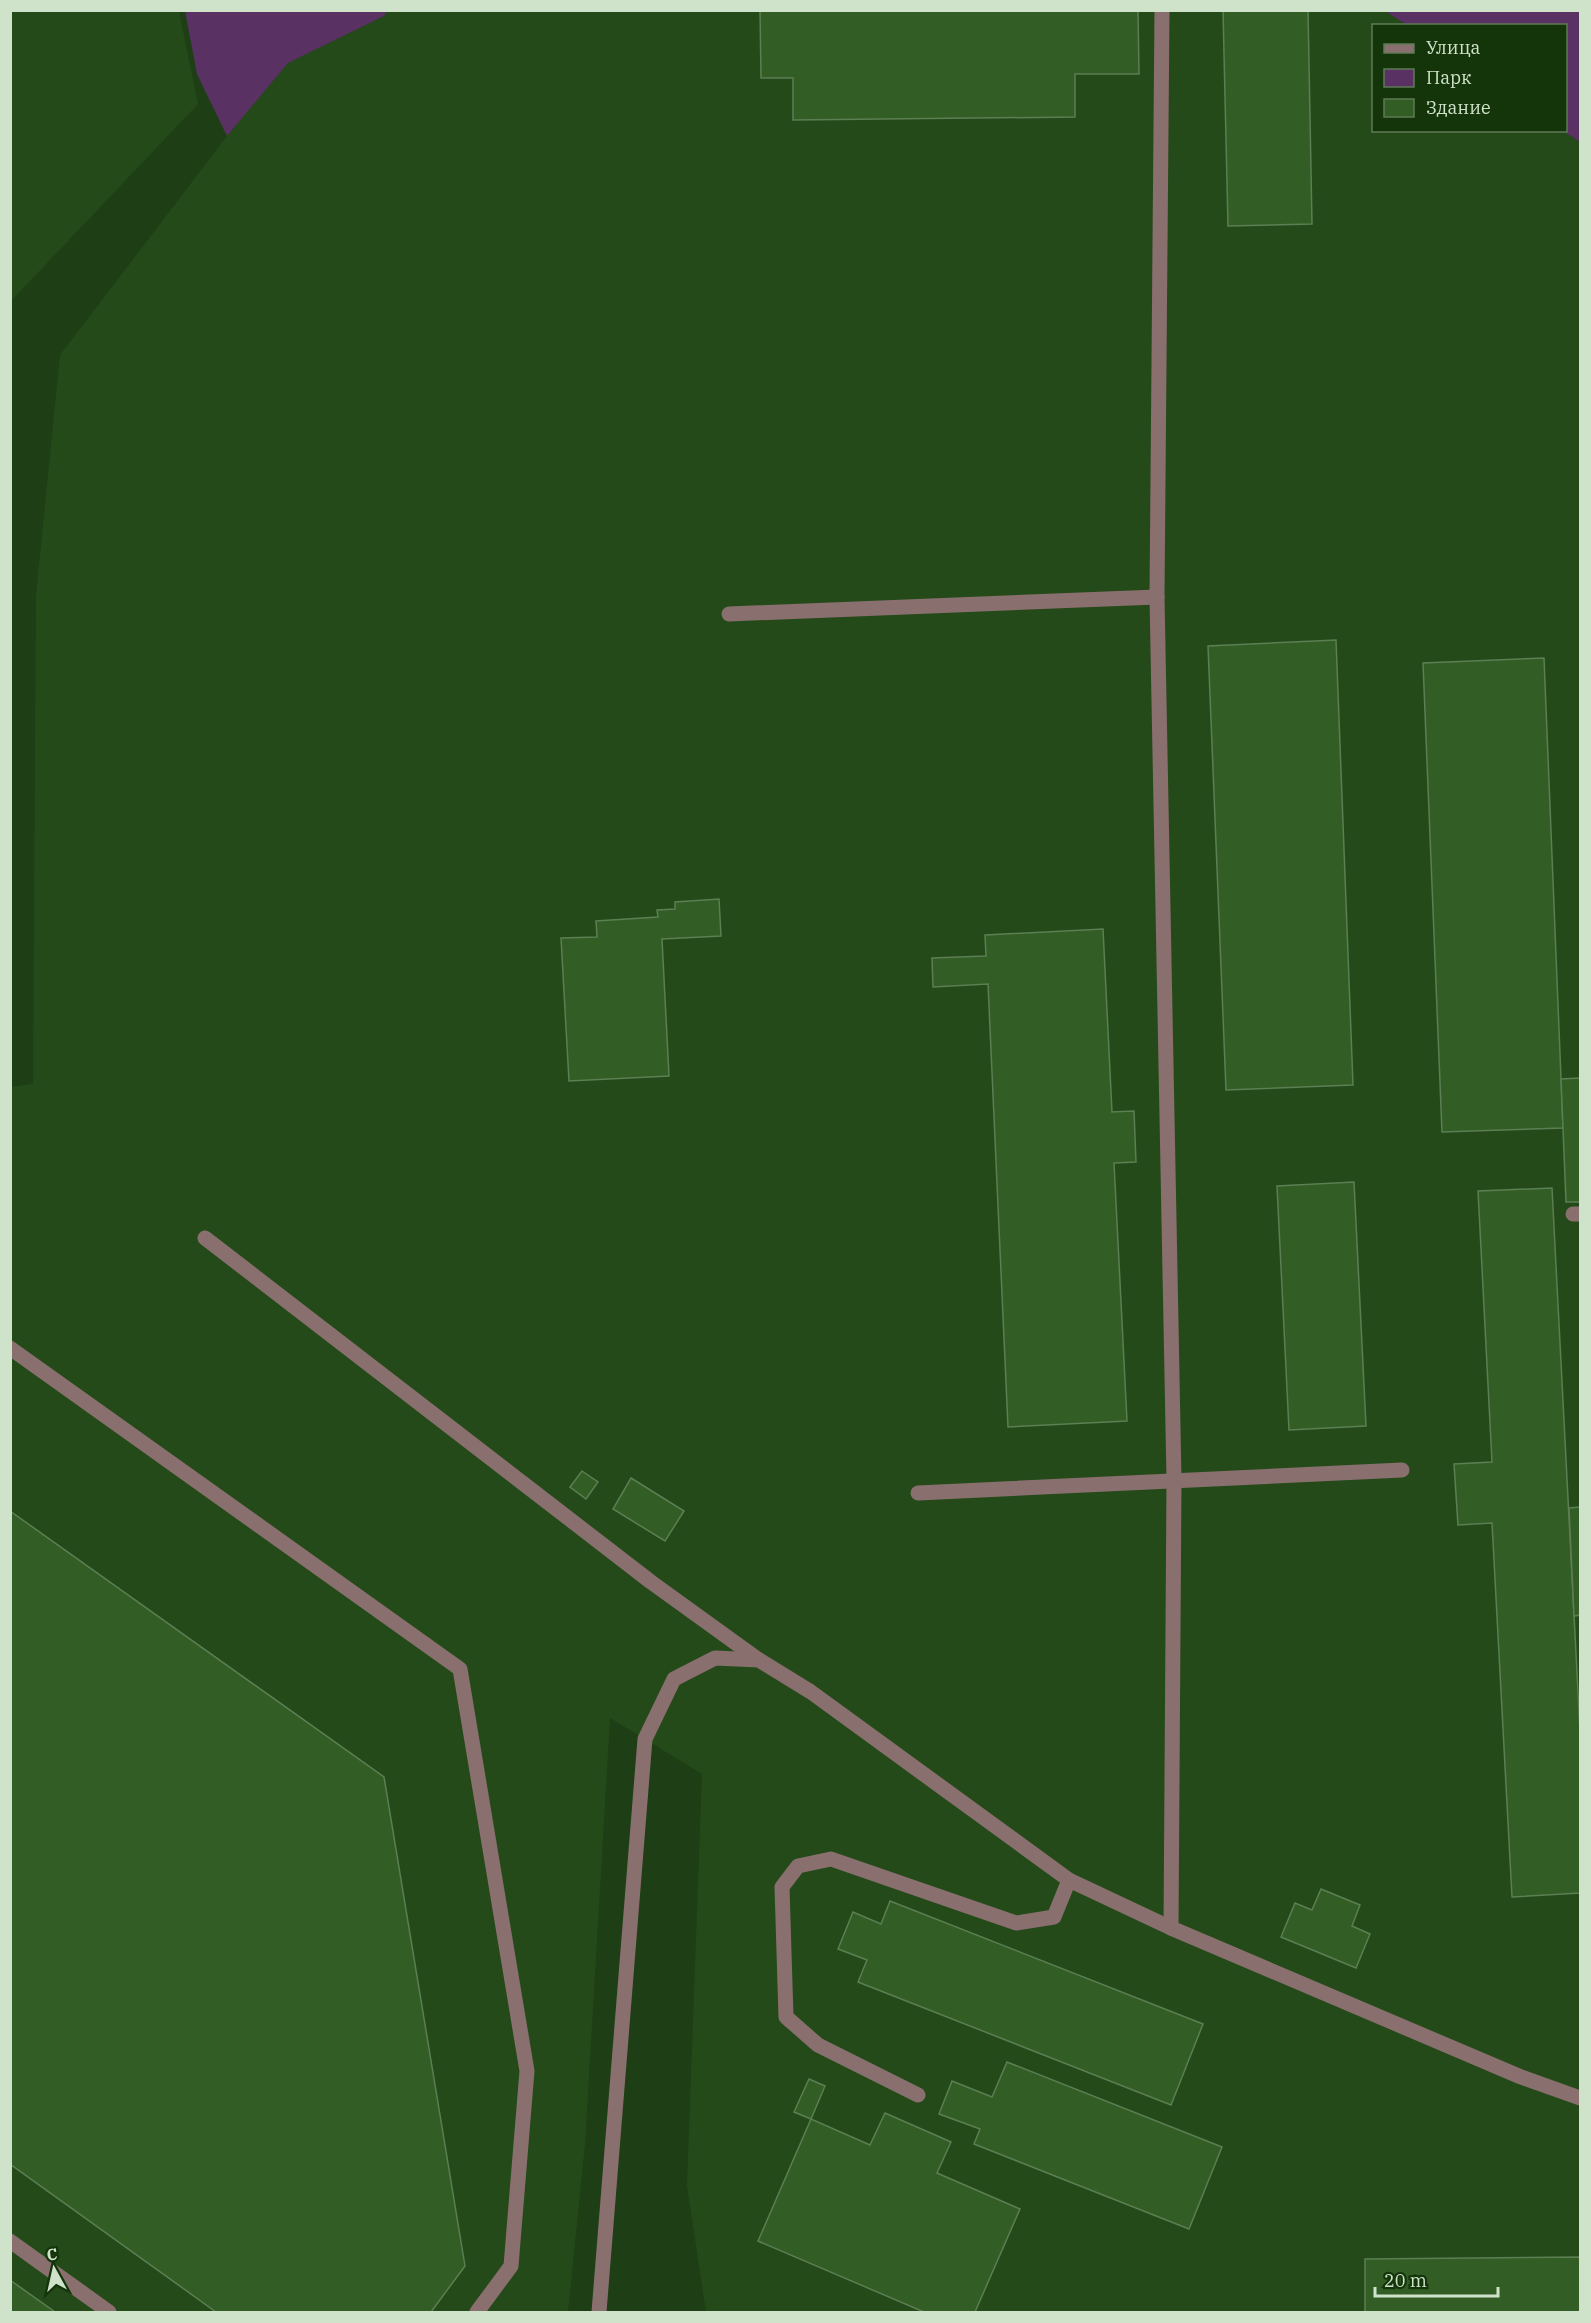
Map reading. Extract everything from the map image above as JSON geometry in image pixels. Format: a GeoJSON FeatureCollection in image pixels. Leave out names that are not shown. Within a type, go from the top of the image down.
{"type":"FeatureCollection","features":[{"type":"Feature","properties":{"kind":"lane"},"geometry":{"type":"LineString","coordinates":[[1162,10],[1157,597],[1174,1480],[1171,1928]]}},
{"type":"Feature","properties":{"kind":"lane"},"geometry":{"type":"LineString","coordinates":[[729,614],[1157,597]]}},
{"type":"Feature","properties":{"kind":"lane"},"geometry":{"type":"LineString","coordinates":[[205,1239],[651,1582],[759,1660],[811,1692],[1069,1880],[1171,1928],[1521,2078],[1581,2098]]}},
{"type":"Feature","properties":{"kind":"lane"},"geometry":{"type":"LineString","coordinates":[[10,1348],[460,1669],[527,2071],[511,2266],[477,2313]]}},
{"type":"Feature","properties":{"kind":"lane"},"geometry":{"type":"LineString","coordinates":[[918,1493],[1402,1470]]}},
{"type":"Feature","properties":{"kind":"lane"},"geometry":{"type":"LineString","coordinates":[[599,2313],[645,1739],[674,1679],[715,1658],[759,1660]]}},
{"type":"Feature","properties":{"kind":"lane"},"geometry":{"type":"LineString","coordinates":[[918,2095],[818,2045],[786,2017],[782,1887],[798,1866],[831,1859],[1016,1923],[1054,1917],[1069,1880]]}},
{"type":"Feature","properties":{"kind":"lane"},"geometry":{"type":"LineString","coordinates":[[10,2241],[109,2313]]}},
{"type":"Feature","properties":{"kind":"shaded area"},"geometry":{"type":"Polygon","coordinates":[[[11,10],[179,11],[198,104],[11,301],[11,10]]]}},
{"type":"Feature","properties":{"kind":"shaded area"},"geometry":{"type":"Polygon","coordinates":[[[387,11],[1385,11],[1405,24],[1372,24],[1372,132],[1565,132],[1580,142],[1580,2312],[706,2312],[687,2186],[702,1774],[610,1718],[585,2144],[568,2312],[11,2312],[10,1087],[33,1084],[36,596],[60,355],[227,136],[288,63],[384,16],[387,11]]]}},
{"type":"Feature","properties":{"kind":"green space"},"geometry":{"type":"Polygon","coordinates":[[[185,10],[387,11],[384,16],[288,63],[227,136],[197,74],[185,10]]]}},
{"type":"Feature","properties":{"kind":"green space"},"geometry":{"type":"Polygon","coordinates":[[[1385,11],[1580,11],[1580,142],[1565,132],[1567,132],[1567,24],[1405,24],[1385,11]]]}},
{"type":"Feature","properties":{"kind":"building"},"geometry":{"type":"Polygon","coordinates":[[[760,10],[1138,10],[1139,74],[1075,74],[1075,117],[793,120],[793,78],[761,78],[760,10]]]}},
{"type":"Feature","properties":{"kind":"building"},"geometry":{"type":"Polygon","coordinates":[[[1223,10],[1308,10],[1312,224],[1228,226],[1223,10]]]}},
{"type":"Feature","properties":{"kind":"building"},"geometry":{"type":"Polygon","coordinates":[[[1336,640],[1353,1085],[1226,1090],[1208,646],[1336,640]]]}},
{"type":"Feature","properties":{"kind":"building"},"geometry":{"type":"Polygon","coordinates":[[[1544,658],[1563,1128],[1442,1132],[1423,663],[1544,658]]]}},
{"type":"Feature","properties":{"kind":"building"},"geometry":{"type":"Polygon","coordinates":[[[719,899],[721,936],[662,939],[669,1076],[569,1081],[561,938],[597,937],[596,921],[658,917],[657,910],[675,909],[675,902],[719,899]]]}},
{"type":"Feature","properties":{"kind":"building"},"geometry":{"type":"Polygon","coordinates":[[[1103,929],[1112,1112],[1134,1111],[1136,1162],[1114,1163],[1127,1421],[1008,1427],[988,984],[933,987],[932,958],[986,956],[985,935],[1103,929]]]}},
{"type":"Feature","properties":{"kind":"building"},"geometry":{"type":"Polygon","coordinates":[[[1580,1078],[1580,1202],[1566,1202],[1561,1079],[1580,1078]]]}},
{"type":"Feature","properties":{"kind":"building"},"geometry":{"type":"Polygon","coordinates":[[[1354,1182],[1366,1426],[1289,1430],[1277,1186],[1354,1182]]]}},
{"type":"Feature","properties":{"kind":"building"},"geometry":{"type":"Polygon","coordinates":[[[1552,1188],[1580,1731],[1580,1893],[1512,1897],[1492,1523],[1458,1525],[1454,1464],[1492,1462],[1478,1191],[1552,1188]]]}},
{"type":"Feature","properties":{"kind":"building"},"geometry":{"type":"Polygon","coordinates":[[[582,1471],[598,1482],[586,1499],[570,1487],[582,1471]]]}},
{"type":"Feature","properties":{"kind":"building"},"geometry":{"type":"Polygon","coordinates":[[[631,1478],[684,1511],[665,1541],[613,1509],[631,1478]]]}},
{"type":"Feature","properties":{"kind":"building"},"geometry":{"type":"Polygon","coordinates":[[[1580,1507],[1580,1615],[1574,1616],[1569,1508],[1580,1507]]]}},
{"type":"Feature","properties":{"kind":"building"},"geometry":{"type":"Polygon","coordinates":[[[10,1511],[384,1777],[465,2266],[431,2312],[216,2312],[10,2164],[10,1511]]]}},
{"type":"Feature","properties":{"kind":"building"},"geometry":{"type":"Polygon","coordinates":[[[1321,1889],[1360,1905],[1352,1926],[1370,1934],[1356,1968],[1281,1937],[1295,1903],[1312,1910],[1321,1889]]]}},
{"type":"Feature","properties":{"kind":"building"},"geometry":{"type":"Polygon","coordinates":[[[890,1901],[1203,2024],[1171,2105],[858,1982],[867,1960],[838,1949],[853,1912],[881,1924],[890,1901]]]}},
{"type":"Feature","properties":{"kind":"building"},"geometry":{"type":"Polygon","coordinates":[[[1007,2062],[1222,2147],[1189,2229],[974,2144],[980,2129],[939,2114],[952,2081],[992,2097],[1007,2062]]]}},
{"type":"Feature","properties":{"kind":"building"},"geometry":{"type":"Polygon","coordinates":[[[809,2079],[825,2086],[811,2119],[794,2112],[809,2079]]]}},
{"type":"Feature","properties":{"kind":"building"},"geometry":{"type":"Polygon","coordinates":[[[885,2113],[951,2142],[937,2173],[1020,2209],[975,2312],[924,2312],[758,2241],[811,2119],[870,2145],[885,2113]]]}},
{"type":"Feature","properties":{"kind":"building"},"geometry":{"type":"Polygon","coordinates":[[[1580,2257],[1580,2312],[1365,2312],[1365,2259],[1580,2257]]]}},
{"type":"Feature","properties":{"kind":"building"},"geometry":{"type":"Polygon","coordinates":[[[10,2280],[55,2312],[10,2312],[10,2280]]]}}]}
